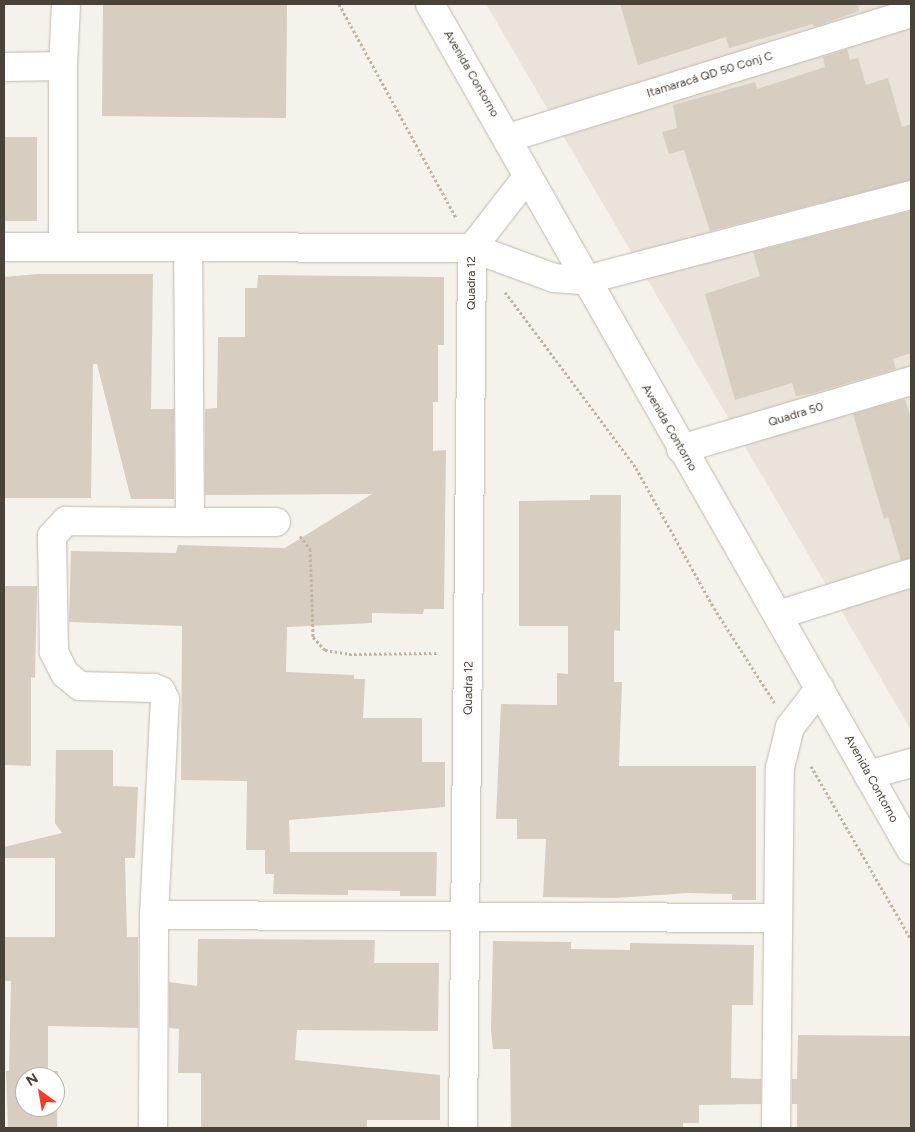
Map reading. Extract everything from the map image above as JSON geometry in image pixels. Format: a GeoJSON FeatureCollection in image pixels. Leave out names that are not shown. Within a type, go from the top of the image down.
{"type":"FeatureCollection","features":[{"type":"Feature","properties":{"kind":"street"},"geometry":{"type":"LineString","coordinates":[[63,246],[63,66],[66,4]]}},
{"type":"Feature","properties":{"kind":"street","name":"Avenida Contorno"},"geometry":{"type":"LineString","coordinates":[[430,4],[508,138],[585,280],[911,850]]}},
{"type":"Feature","properties":{"kind":"street","name":"Itamaracá QD 50 Conj C"},"geometry":{"type":"LineString","coordinates":[[508,138],[911,13]]}},
{"type":"Feature","properties":{"kind":"street"},"geometry":{"type":"LineString","coordinates":[[4,67],[63,66]]}},
{"type":"Feature","properties":{"kind":"street"},"geometry":{"type":"LineString","coordinates":[[472,248],[528,176]]}},
{"type":"Feature","properties":{"kind":"street"},"geometry":{"type":"LineString","coordinates":[[4,247],[472,248],[554,278],[585,280],[911,195]]}},
{"type":"Feature","properties":{"kind":"street"},"geometry":{"type":"LineString","coordinates":[[188,248],[190,522]]}},
{"type":"Feature","properties":{"kind":"street","name":"Quadra 12"},"geometry":{"type":"LineString","coordinates":[[463,1128],[467,918],[472,248]]}},
{"type":"Feature","properties":{"kind":"street","name":"Quadra 50"},"geometry":{"type":"LineString","coordinates":[[682,449],[911,381]]}},
{"type":"Feature","properties":{"kind":"street"},"geometry":{"type":"LineString","coordinates":[[152,1128],[154,915],[165,699],[161,691],[154,688],[80,686],[66,674],[54,652],[52,536],[66,520],[276,522]]}},
{"type":"Feature","properties":{"kind":"street"},"geometry":{"type":"LineString","coordinates":[[778,615],[911,573]]}},
{"type":"Feature","properties":{"kind":"street"},"geometry":{"type":"LineString","coordinates":[[776,1128],[780,768],[790,727],[820,688]]}},
{"type":"Feature","properties":{"kind":"street"},"geometry":{"type":"LineString","coordinates":[[868,775],[911,763]]}},
{"type":"Feature","properties":{"kind":"street"},"geometry":{"type":"LineString","coordinates":[[154,915],[778,918]]}},
{"type":"Feature","properties":{"kind":"path"},"geometry":{"type":"LineString","coordinates":[[339,4],[472,248]]}},
{"type":"Feature","properties":{"kind":"path"},"geometry":{"type":"LineString","coordinates":[[501,287],[636,468],[714,608],[790,727],[911,939]]}},
{"type":"Feature","properties":{"kind":"path"},"geometry":{"type":"LineString","coordinates":[[276,522],[291,527],[310,549],[311,627],[313,637],[325,650],[348,654],[469,653]]}},
{"type":"Feature","properties":{"kind":"shaded area"},"geometry":{"type":"Polygon","coordinates":[[[486,4],[911,4],[911,730],[486,4]]]}},
{"type":"Feature","properties":{"kind":"building"},"geometry":{"type":"Polygon","coordinates":[[[103,4],[287,4],[286,118],[102,116],[103,4]]]}},
{"type":"Feature","properties":{"kind":"building"},"geometry":{"type":"Polygon","coordinates":[[[620,4],[858,4],[859,11],[814,27],[813,24],[729,48],[726,37],[638,65],[620,4]]]}},
{"type":"Feature","properties":{"kind":"building"},"geometry":{"type":"Polygon","coordinates":[[[847,49],[850,60],[858,58],[866,85],[888,78],[902,127],[911,124],[911,180],[710,231],[684,150],[669,154],[662,132],[677,128],[673,105],[755,82],[757,89],[825,67],[823,57],[847,49]]]}},
{"type":"Feature","properties":{"kind":"building"},"geometry":{"type":"Polygon","coordinates":[[[4,137],[37,137],[37,221],[4,221],[4,137]]]}},
{"type":"Feature","properties":{"kind":"building"},"geometry":{"type":"Polygon","coordinates":[[[911,211],[911,353],[893,359],[896,369],[810,394],[796,396],[792,383],[735,400],[705,294],[760,276],[753,252],[911,211]]]}},
{"type":"Feature","properties":{"kind":"building"},"geometry":{"type":"Polygon","coordinates":[[[37,274],[153,274],[151,409],[174,409],[174,499],[131,499],[97,364],[93,364],[91,498],[4,498],[4,277],[37,274]]]}},
{"type":"Feature","properties":{"kind":"building"},"geometry":{"type":"Polygon","coordinates":[[[258,275],[444,277],[444,345],[438,345],[438,402],[433,402],[433,451],[446,450],[444,609],[424,609],[423,614],[372,613],[372,623],[287,627],[286,672],[354,675],[354,679],[365,679],[363,718],[422,718],[422,762],[445,762],[445,807],[289,820],[290,852],[437,852],[436,896],[400,896],[400,891],[348,890],[348,895],[273,894],[274,874],[265,874],[265,850],[246,850],[247,781],[181,780],[182,626],[69,622],[71,551],[176,553],[178,545],[285,548],[372,494],[205,495],[205,409],[217,408],[218,337],[245,337],[245,288],[257,288],[258,275]]]}},
{"type":"Feature","properties":{"kind":"building"},"geometry":{"type":"Polygon","coordinates":[[[905,399],[911,419],[911,558],[901,560],[888,517],[884,519],[853,414],[905,399]]]}},
{"type":"Feature","properties":{"kind":"building"},"geometry":{"type":"Polygon","coordinates":[[[590,495],[621,495],[620,631],[614,630],[614,682],[622,682],[619,766],[756,766],[756,900],[732,900],[732,894],[688,893],[616,898],[543,897],[546,839],[517,839],[517,819],[496,819],[501,704],[557,705],[557,673],[568,674],[568,626],[519,626],[519,501],[590,500],[590,495]]]}},
{"type":"Feature","properties":{"kind":"building"},"geometry":{"type":"Polygon","coordinates":[[[4,586],[37,586],[35,678],[31,677],[31,766],[4,765],[4,586]]]}},
{"type":"Feature","properties":{"kind":"building"},"geometry":{"type":"Polygon","coordinates":[[[56,750],[113,750],[113,786],[138,787],[135,858],[125,858],[127,937],[138,937],[138,1028],[48,1026],[48,1067],[15,1067],[15,1117],[57,1117],[57,1128],[8,1128],[6,1071],[9,1071],[11,981],[4,981],[4,937],[55,937],[55,858],[4,858],[4,847],[62,833],[55,823],[56,750]]]}},
{"type":"Feature","properties":{"kind":"building"},"geometry":{"type":"Polygon","coordinates":[[[198,939],[375,940],[374,963],[439,963],[438,1031],[297,1030],[295,1060],[440,1075],[440,1120],[367,1120],[367,1128],[201,1128],[201,1073],[178,1073],[179,1029],[169,1028],[169,982],[197,986],[198,939]]]}},
{"type":"Feature","properties":{"kind":"building"},"geometry":{"type":"Polygon","coordinates":[[[493,941],[571,942],[571,949],[630,950],[630,943],[754,945],[753,1005],[732,1005],[731,1078],[761,1079],[761,1104],[699,1105],[699,1123],[683,1123],[683,1128],[511,1128],[510,1049],[493,1049],[491,1030],[493,941]]]}},
{"type":"Feature","properties":{"kind":"building"},"geometry":{"type":"Polygon","coordinates":[[[798,1035],[911,1036],[911,1128],[797,1128],[797,1104],[792,1104],[792,1079],[797,1079],[798,1035]]]}}]}
